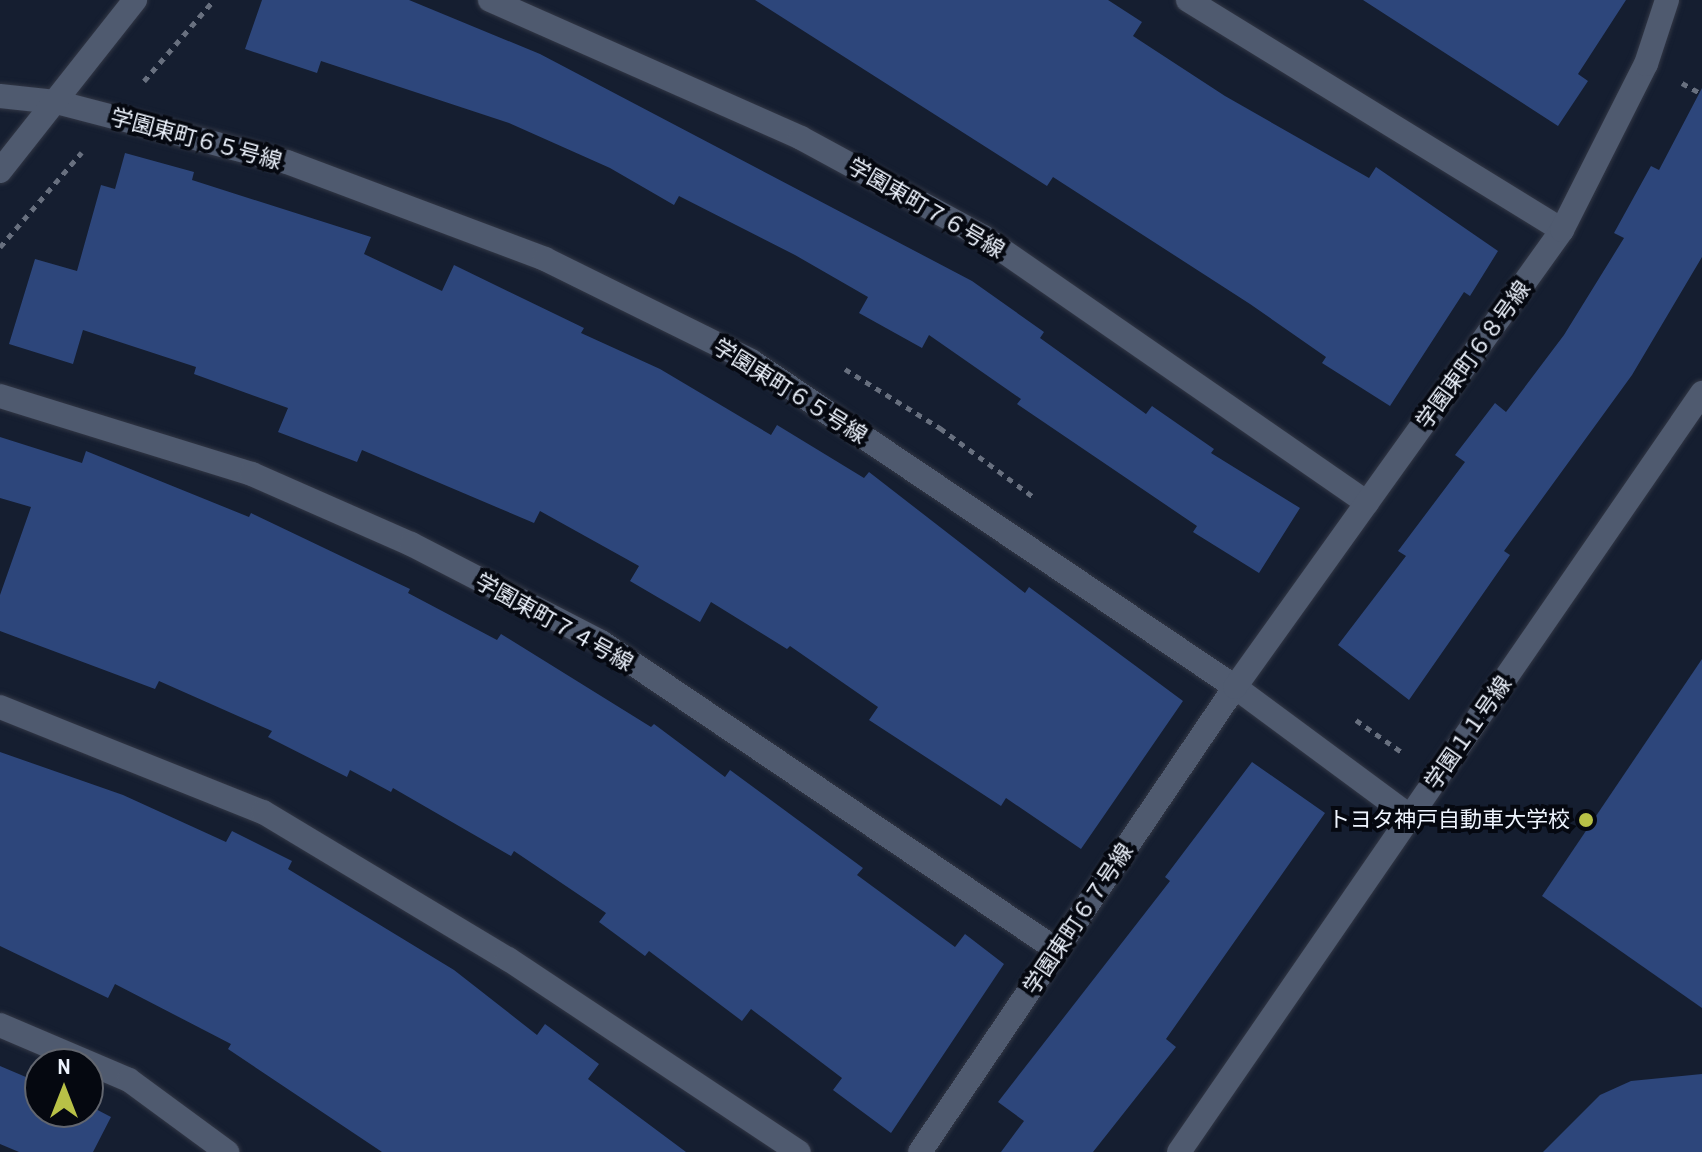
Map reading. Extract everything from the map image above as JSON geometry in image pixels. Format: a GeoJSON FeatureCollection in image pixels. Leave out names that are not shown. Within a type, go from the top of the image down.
{"type":"FeatureCollection","features":[{"type":"Feature","properties":{"kind":"street"},"geometry":{"type":"LineString","coordinates":[[0,171],[135,0]]}},
{"type":"Feature","properties":{"kind":"street","name":"学園東町７６号線"},"geometry":{"type":"LineString","coordinates":[[490,0],[801,138],[983,237],[1367,503]]}},
{"type":"Feature","properties":{"kind":"street"},"geometry":{"type":"LineString","coordinates":[[1188,0],[1562,230]]}},
{"type":"Feature","properties":{"kind":"street","name":"学園東町６８号線"},"geometry":{"type":"LineString","coordinates":[[1235,687],[1562,230],[1646,64],[1667,0]]}},
{"type":"Feature","properties":{"kind":"street","name":"学園東町６５号線"},"geometry":{"type":"LineString","coordinates":[[0,96],[56,102],[287,162],[545,259],[751,361],[1235,687],[1411,817]]}},
{"type":"Feature","properties":{"kind":"street","name":"学園１１号線"},"geometry":{"type":"LineString","coordinates":[[1179,1152],[1702,393]]}},
{"type":"Feature","properties":{"kind":"street","name":"学園東町７４号線"},"geometry":{"type":"LineString","coordinates":[[0,396],[252,474],[411,544],[601,642],[1057,950]]}},
{"type":"Feature","properties":{"kind":"street","name":"学園東町６７号線"},"geometry":{"type":"LineString","coordinates":[[920,1152],[1235,687]]}},
{"type":"Feature","properties":{"kind":"street"},"geometry":{"type":"LineString","coordinates":[[0,707],[276,819],[508,959],[799,1152]]}},
{"type":"Feature","properties":{"kind":"street"},"geometry":{"type":"LineString","coordinates":[[0,1025],[129,1080],[227,1152]]}},
{"type":"Feature","properties":{"kind":"building"},"geometry":{"type":"Polygon","coordinates":[[[262,0],[409,0],[540,54],[972,281],[1044,332],[1040,338],[1146,414],[1152,406],[1214,449],[1211,453],[1300,508],[1259,573],[1193,532],[1197,526],[1017,404],[1021,399],[929,335],[922,348],[859,313],[868,297],[795,255],[679,196],[674,205],[610,168],[509,123],[321,61],[317,73],[245,49],[262,0]]]}},
{"type":"Feature","properties":{"kind":"building"},"geometry":{"type":"Polygon","coordinates":[[[755,0],[1108,0],[1142,22],[1133,36],[1225,96],[1369,178],[1376,167],[1498,251],[1470,296],[1464,292],[1390,406],[1322,363],[1326,357],[1250,304],[1053,177],[1047,186],[755,0]]]}},
{"type":"Feature","properties":{"kind":"building"},"geometry":{"type":"Polygon","coordinates":[[[1363,0],[1626,0],[1578,74],[1588,81],[1558,126],[1363,0]]]}},
{"type":"Feature","properties":{"kind":"building"},"geometry":{"type":"Polygon","coordinates":[[[1702,88],[1702,257],[1632,375],[1504,551],[1510,555],[1409,700],[1338,645],[1406,556],[1398,551],[1465,462],[1455,455],[1495,403],[1506,412],[1564,335],[1624,238],[1614,233],[1651,166],[1659,170],[1702,88]]]}},
{"type":"Feature","properties":{"kind":"building"},"geometry":{"type":"Polygon","coordinates":[[[125,153],[194,172],[192,180],[371,237],[364,254],[442,291],[454,265],[584,328],[581,333],[660,369],[771,435],[777,425],[864,478],[869,472],[1025,593],[1029,587],[1183,701],[1081,849],[1006,798],[1001,806],[869,720],[878,707],[790,646],[787,649],[711,602],[700,622],[630,581],[639,566],[540,511],[534,523],[362,450],[357,462],[278,432],[288,408],[194,374],[196,367],[83,330],[73,364],[9,344],[35,259],[77,271],[101,185],[115,189],[125,153]]]}},
{"type":"Feature","properties":{"kind":"building"},"geometry":{"type":"Polygon","coordinates":[[[0,437],[82,463],[86,451],[249,517],[251,513],[410,589],[408,593],[497,640],[501,634],[651,727],[654,724],[725,777],[730,770],[863,868],[857,875],[955,947],[965,934],[1004,964],[891,1133],[833,1090],[842,1078],[751,1009],[742,1021],[649,951],[645,956],[599,922],[606,913],[514,851],[511,856],[393,788],[391,792],[350,770],[347,777],[268,737],[272,731],[159,681],[155,689],[0,631],[0,595],[31,507],[0,498],[0,437]]]}},
{"type":"Feature","properties":{"kind":"building"},"geometry":{"type":"Polygon","coordinates":[[[1702,659],[1702,1008],[1542,896],[1702,659]]]}},
{"type":"Feature","properties":{"kind":"building"},"geometry":{"type":"Polygon","coordinates":[[[0,752],[123,795],[226,842],[232,831],[292,861],[288,869],[454,970],[537,1035],[545,1024],[599,1064],[588,1079],[686,1152],[382,1152],[228,1049],[231,1044],[115,984],[108,998],[0,946],[0,752]]]}},
{"type":"Feature","properties":{"kind":"building"},"geometry":{"type":"Polygon","coordinates":[[[1252,762],[1325,813],[1166,1039],[1176,1047],[1093,1152],[1001,1152],[1024,1121],[998,1102],[1170,881],[1165,877],[1252,762]]]}},
{"type":"Feature","properties":{"kind":"building"},"geometry":{"type":"Polygon","coordinates":[[[0,1066],[24,1076],[24,1128],[104,1128],[104,1113],[111,1117],[93,1152],[19,1152],[0,1144],[0,1066]]]}},
{"type":"Feature","properties":{"kind":"building"},"geometry":{"type":"Polygon","coordinates":[[[1702,1074],[1702,1152],[1543,1152],[1600,1095],[1631,1081],[1702,1074]]]}},
{"type":"Feature","properties":{"kind":"place","name":"トヨタ神戸自動車大学校"},"geometry":{"type":"Point","coordinates":[1586,820]}}]}
